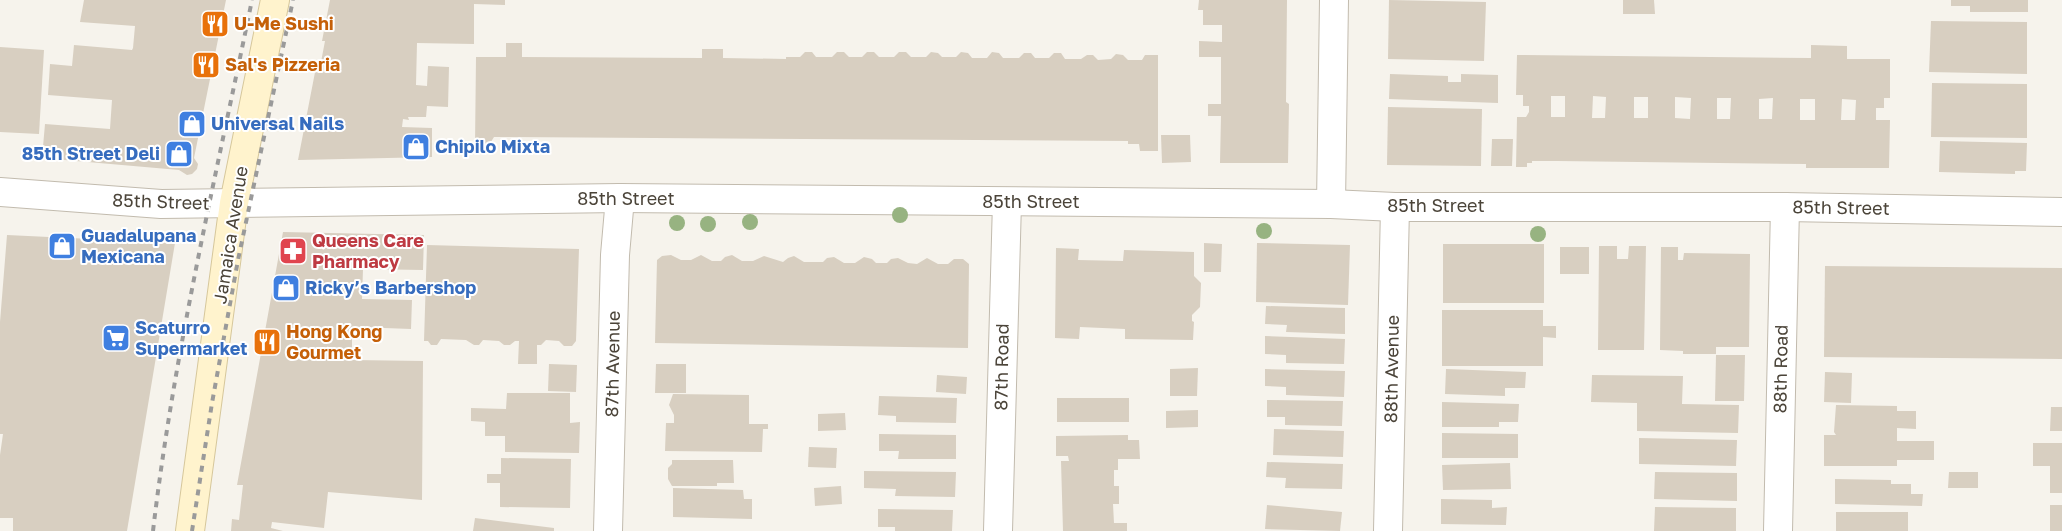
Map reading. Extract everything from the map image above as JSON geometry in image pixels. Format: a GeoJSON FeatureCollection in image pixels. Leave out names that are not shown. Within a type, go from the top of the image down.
{"type":"FeatureCollection","features":[{"type":"Feature","properties":{"kind":"main road","name":"Jamaica Avenue"},"geometry":{"type":"LineString","coordinates":[[190,531],[234,203],[275,0]]}},
{"type":"Feature","properties":{"kind":"street"},"geometry":{"type":"LineString","coordinates":[[1331,204],[1334,0]]}},
{"type":"Feature","properties":{"kind":"street","name":"85th Street"},"geometry":{"type":"LineString","coordinates":[[0,192],[161,204],[620,198],[1331,204],[1395,207],[1785,207],[2062,212]]}},
{"type":"Feature","properties":{"kind":"street","name":"87th Avenue"},"geometry":{"type":"LineString","coordinates":[[608,531],[615,255],[620,198]]}},
{"type":"Feature","properties":{"kind":"street","name":"87th Road"},"geometry":{"type":"LineString","coordinates":[[998,531],[1007,202]]}},
{"type":"Feature","properties":{"kind":"street","name":"88th Avenue"},"geometry":{"type":"LineString","coordinates":[[1388,531],[1395,207]]}},
{"type":"Feature","properties":{"kind":"street","name":"88th Road"},"geometry":{"type":"LineString","coordinates":[[1778,531],[1785,207]]}},
{"type":"Feature","properties":{"kind":"building"},"geometry":{"type":"Polygon","coordinates":[[[84,0],[226,0],[194,158],[198,164],[197,169],[192,174],[187,175],[179,170],[42,158],[45,124],[110,129],[112,100],[48,95],[50,64],[72,66],[74,45],[132,50],[133,48],[135,26],[80,22],[84,0]]]}},
{"type":"Feature","properties":{"kind":"building"},"geometry":{"type":"Polygon","coordinates":[[[330,0],[505,0],[505,5],[474,4],[474,44],[417,43],[416,85],[427,86],[428,66],[449,67],[448,107],[427,106],[426,117],[408,117],[409,120],[403,119],[402,127],[432,128],[432,157],[298,160],[317,62],[321,62],[325,41],[322,41],[330,0]]]}},
{"type":"Feature","properties":{"kind":"building"},"geometry":{"type":"Polygon","coordinates":[[[1199,0],[1287,0],[1286,102],[1289,104],[1288,163],[1220,163],[1221,116],[1208,116],[1208,104],[1221,104],[1221,57],[1199,57],[1199,41],[1222,42],[1222,25],[1203,25],[1203,10],[1198,10],[1199,0]]]}},
{"type":"Feature","properties":{"kind":"building"},"geometry":{"type":"Polygon","coordinates":[[[1389,0],[1486,2],[1484,61],[1388,59],[1389,0]]]}},
{"type":"Feature","properties":{"kind":"building"},"geometry":{"type":"Polygon","coordinates":[[[1623,0],[1654,0],[1655,14],[1623,14],[1623,0]]]}},
{"type":"Feature","properties":{"kind":"building"},"geometry":{"type":"Polygon","coordinates":[[[1951,0],[2028,0],[2028,12],[1970,12],[1970,6],[1951,6],[1951,0]]]}},
{"type":"Feature","properties":{"kind":"building"},"geometry":{"type":"Polygon","coordinates":[[[1931,21],[2027,22],[2027,74],[1929,72],[1931,21]]]}},
{"type":"Feature","properties":{"kind":"building"},"geometry":{"type":"Polygon","coordinates":[[[506,43],[522,43],[522,57],[702,58],[702,49],[723,49],[723,58],[786,59],[786,57],[800,57],[805,52],[812,52],[816,57],[832,57],[837,52],[844,52],[849,57],[862,57],[867,52],[874,52],[879,57],[894,57],[899,52],[906,52],[911,57],[926,57],[931,52],[938,53],[942,57],[956,57],[961,52],[968,53],[972,58],[987,58],[992,52],[999,53],[1003,58],[1019,58],[1024,53],[1031,53],[1035,58],[1049,58],[1054,53],[1061,53],[1065,59],[1081,59],[1087,55],[1093,55],[1098,60],[1111,59],[1116,54],[1123,55],[1128,60],[1142,60],[1145,55],[1158,55],[1158,151],[1140,151],[1139,144],[1128,144],[1128,141],[494,137],[489,145],[475,145],[476,57],[506,57],[506,43]]]}},
{"type":"Feature","properties":{"kind":"building"},"geometry":{"type":"Polygon","coordinates":[[[1811,45],[1847,46],[1847,59],[1890,59],[1890,98],[1884,98],[1884,108],[1876,108],[1876,120],[1890,120],[1889,168],[1806,168],[1806,164],[1557,161],[1532,161],[1532,163],[1527,163],[1527,167],[1516,167],[1517,117],[1526,117],[1529,112],[1529,106],[1523,106],[1523,95],[1516,95],[1517,55],[1811,58],[1811,45]],[[1551,96],[1551,117],[1565,117],[1565,96],[1551,96]],[[1593,96],[1592,118],[1605,118],[1606,97],[1593,96]],[[1634,97],[1634,118],[1648,118],[1648,97],[1634,97]],[[1675,97],[1675,118],[1690,119],[1691,98],[1675,97]],[[1717,98],[1717,119],[1730,119],[1731,98],[1717,98]],[[1773,98],[1759,99],[1759,119],[1772,119],[1773,98]],[[1800,99],[1800,120],[1815,120],[1815,99],[1800,99]],[[1842,99],[1841,120],[1855,120],[1856,100],[1842,99]]]}},
{"type":"Feature","properties":{"kind":"building"},"geometry":{"type":"Polygon","coordinates":[[[0,47],[44,50],[39,134],[0,132],[0,47]]]}},
{"type":"Feature","properties":{"kind":"building"},"geometry":{"type":"Polygon","coordinates":[[[1390,74],[1448,76],[1448,82],[1461,82],[1461,74],[1498,75],[1498,103],[1389,99],[1390,74]]]}},
{"type":"Feature","properties":{"kind":"building"},"geometry":{"type":"Polygon","coordinates":[[[1932,83],[2027,84],[2027,138],[1931,137],[1932,83]]]}},
{"type":"Feature","properties":{"kind":"building"},"geometry":{"type":"Polygon","coordinates":[[[1388,107],[1482,109],[1481,166],[1387,165],[1388,107]]]}},
{"type":"Feature","properties":{"kind":"building"},"geometry":{"type":"Polygon","coordinates":[[[1161,135],[1190,135],[1191,162],[1162,163],[1161,135]]]}},
{"type":"Feature","properties":{"kind":"building"},"geometry":{"type":"Polygon","coordinates":[[[1492,139],[1513,139],[1512,166],[1491,166],[1492,139]]]}},
{"type":"Feature","properties":{"kind":"building"},"geometry":{"type":"Polygon","coordinates":[[[1940,141],[2027,143],[2026,171],[2015,171],[2015,174],[1939,172],[1940,141]]]}},
{"type":"Feature","properties":{"kind":"building"},"geometry":{"type":"Polygon","coordinates":[[[283,232],[424,235],[423,270],[363,269],[362,299],[412,300],[411,329],[358,327],[358,330],[352,330],[352,360],[423,361],[422,500],[328,492],[324,528],[272,522],[271,528],[283,531],[231,531],[232,519],[239,520],[243,485],[237,485],[283,232]]]}},
{"type":"Feature","properties":{"kind":"building"},"geometry":{"type":"Polygon","coordinates":[[[7,235],[175,243],[127,531],[13,531],[13,518],[0,518],[0,455],[3,434],[0,434],[0,322],[7,235]]]}},
{"type":"Feature","properties":{"kind":"building"},"geometry":{"type":"Polygon","coordinates":[[[1204,243],[1222,244],[1221,272],[1204,272],[1204,243]]]}},
{"type":"Feature","properties":{"kind":"building"},"geometry":{"type":"Polygon","coordinates":[[[1257,243],[1350,245],[1348,305],[1256,302],[1257,243]]]}},
{"type":"Feature","properties":{"kind":"building"},"geometry":{"type":"Polygon","coordinates":[[[1443,244],[1544,244],[1544,303],[1443,303],[1443,244]]]}},
{"type":"Feature","properties":{"kind":"building"},"geometry":{"type":"Polygon","coordinates":[[[427,245],[579,249],[576,341],[572,346],[564,346],[559,341],[546,340],[541,345],[537,345],[537,364],[518,364],[519,341],[515,341],[510,345],[504,345],[499,341],[483,340],[479,345],[474,345],[466,340],[441,339],[437,345],[431,345],[428,341],[424,341],[427,245]]]}},
{"type":"Feature","properties":{"kind":"building"},"geometry":{"type":"Polygon","coordinates":[[[1599,246],[1617,246],[1617,259],[1628,259],[1629,246],[1646,246],[1644,350],[1598,350],[1599,246]]]}},
{"type":"Feature","properties":{"kind":"building"},"geometry":{"type":"Polygon","coordinates":[[[1560,247],[1589,247],[1589,274],[1560,274],[1560,247]]]}},
{"type":"Feature","properties":{"kind":"building"},"geometry":{"type":"Polygon","coordinates":[[[1661,247],[1678,247],[1678,260],[1683,260],[1684,253],[1750,254],[1749,347],[1716,347],[1716,354],[1683,354],[1683,351],[1660,350],[1661,247]]]}},
{"type":"Feature","properties":{"kind":"building"},"geometry":{"type":"Polygon","coordinates":[[[1056,248],[1079,249],[1078,260],[1123,261],[1124,250],[1194,252],[1194,276],[1201,283],[1200,307],[1192,315],[1192,321],[1194,322],[1193,340],[1125,339],[1125,329],[1080,327],[1079,339],[1055,338],[1056,248]]]}},
{"type":"Feature","properties":{"kind":"building"},"geometry":{"type":"Polygon","coordinates":[[[671,255],[681,260],[691,260],[701,255],[712,261],[721,261],[725,257],[732,255],[742,261],[753,261],[764,256],[783,262],[794,256],[804,262],[823,262],[827,258],[834,257],[844,263],[855,263],[864,257],[872,259],[876,263],[887,263],[891,259],[898,258],[908,263],[917,264],[927,258],[938,264],[948,264],[954,259],[963,259],[969,264],[968,348],[655,343],[657,260],[662,256],[671,255]]]}},
{"type":"Feature","properties":{"kind":"building"},"geometry":{"type":"Polygon","coordinates":[[[1825,266],[2062,268],[2062,359],[1824,357],[1825,266]]]}},
{"type":"Feature","properties":{"kind":"building"},"geometry":{"type":"Polygon","coordinates":[[[1266,306],[1345,308],[1345,334],[1286,332],[1287,325],[1265,324],[1266,306]]]}},
{"type":"Feature","properties":{"kind":"building"},"geometry":{"type":"Polygon","coordinates":[[[1442,310],[1543,310],[1543,326],[1556,326],[1556,338],[1543,337],[1543,366],[1442,366],[1442,310]]]}},
{"type":"Feature","properties":{"kind":"building"},"geometry":{"type":"Polygon","coordinates":[[[1265,336],[1345,339],[1344,364],[1286,363],[1286,355],[1265,354],[1265,336]]]}},
{"type":"Feature","properties":{"kind":"building"},"geometry":{"type":"Polygon","coordinates":[[[1716,355],[1745,355],[1744,401],[1715,401],[1716,355]]]}},
{"type":"Feature","properties":{"kind":"building"},"geometry":{"type":"Polygon","coordinates":[[[549,364],[577,365],[576,392],[548,391],[549,364]]]}},
{"type":"Feature","properties":{"kind":"building"},"geometry":{"type":"Polygon","coordinates":[[[656,364],[686,364],[686,393],[655,393],[656,364]]]}},
{"type":"Feature","properties":{"kind":"building"},"geometry":{"type":"Polygon","coordinates":[[[1198,368],[1197,396],[1170,396],[1170,369],[1198,368]]]}},
{"type":"Feature","properties":{"kind":"building"},"geometry":{"type":"Polygon","coordinates":[[[1265,369],[1345,371],[1344,397],[1286,395],[1286,387],[1265,386],[1265,369]]]}},
{"type":"Feature","properties":{"kind":"building"},"geometry":{"type":"Polygon","coordinates":[[[1446,369],[1526,372],[1525,388],[1505,388],[1505,396],[1445,394],[1446,369]]]}},
{"type":"Feature","properties":{"kind":"building"},"geometry":{"type":"Polygon","coordinates":[[[1825,372],[1852,373],[1851,403],[1824,402],[1825,372]]]}},
{"type":"Feature","properties":{"kind":"building"},"geometry":{"type":"Polygon","coordinates":[[[937,375],[967,377],[966,394],[936,392],[937,375]]]}},
{"type":"Feature","properties":{"kind":"building"},"geometry":{"type":"Polygon","coordinates":[[[1592,375],[1683,376],[1682,404],[1739,405],[1738,433],[1637,431],[1637,403],[1591,402],[1592,375]]]}},
{"type":"Feature","properties":{"kind":"building"},"geometry":{"type":"Polygon","coordinates":[[[507,393],[570,393],[570,423],[580,422],[579,453],[505,452],[505,436],[485,436],[485,422],[471,421],[471,408],[506,409],[507,393]]]}},
{"type":"Feature","properties":{"kind":"building"},"geometry":{"type":"Polygon","coordinates":[[[673,394],[749,395],[749,424],[768,424],[768,429],[763,429],[762,452],[665,451],[666,423],[674,423],[674,415],[669,405],[673,394]]]}},
{"type":"Feature","properties":{"kind":"building"},"geometry":{"type":"Polygon","coordinates":[[[879,396],[957,398],[956,423],[896,422],[896,416],[878,415],[879,396]]]}},
{"type":"Feature","properties":{"kind":"building"},"geometry":{"type":"Polygon","coordinates":[[[1057,398],[1129,398],[1129,422],[1057,422],[1057,398]]]}},
{"type":"Feature","properties":{"kind":"building"},"geometry":{"type":"Polygon","coordinates":[[[1267,400],[1343,401],[1342,426],[1285,425],[1285,417],[1267,417],[1267,400]]]}},
{"type":"Feature","properties":{"kind":"building"},"geometry":{"type":"Polygon","coordinates":[[[1442,402],[1519,404],[1518,422],[1499,422],[1499,427],[1442,427],[1442,402]]]}},
{"type":"Feature","properties":{"kind":"building"},"geometry":{"type":"Polygon","coordinates":[[[1836,405],[1897,406],[1897,411],[1916,411],[1916,429],[1897,428],[1897,441],[1934,441],[1934,460],[1897,460],[1897,466],[1824,466],[1824,435],[1836,435],[1834,432],[1836,405]]]}},
{"type":"Feature","properties":{"kind":"building"},"geometry":{"type":"Polygon","coordinates":[[[2051,407],[2062,407],[2062,431],[2050,431],[2051,407]]]}},
{"type":"Feature","properties":{"kind":"building"},"geometry":{"type":"Polygon","coordinates":[[[1198,410],[1198,427],[1166,428],[1166,411],[1198,410]]]}},
{"type":"Feature","properties":{"kind":"building"},"geometry":{"type":"Polygon","coordinates":[[[845,413],[846,430],[818,431],[818,414],[845,413]]]}},
{"type":"Feature","properties":{"kind":"building"},"geometry":{"type":"Polygon","coordinates":[[[1274,429],[1344,431],[1343,457],[1273,455],[1274,429]]]}},
{"type":"Feature","properties":{"kind":"building"},"geometry":{"type":"Polygon","coordinates":[[[1442,433],[1518,434],[1518,458],[1442,458],[1442,433]]]}},
{"type":"Feature","properties":{"kind":"building"},"geometry":{"type":"Polygon","coordinates":[[[879,434],[956,435],[956,459],[898,459],[899,451],[879,451],[879,434]]]}},
{"type":"Feature","properties":{"kind":"building"},"geometry":{"type":"Polygon","coordinates":[[[1128,435],[1128,440],[1139,440],[1140,459],[1118,459],[1118,470],[1114,470],[1114,486],[1119,486],[1119,504],[1113,504],[1114,523],[1127,523],[1127,531],[1063,531],[1061,461],[1069,461],[1068,456],[1056,456],[1056,436],[1128,435]]]}},
{"type":"Feature","properties":{"kind":"building"},"geometry":{"type":"Polygon","coordinates":[[[1639,438],[1737,440],[1736,466],[1639,464],[1639,438]]]}},
{"type":"Feature","properties":{"kind":"building"},"geometry":{"type":"Polygon","coordinates":[[[2033,443],[2062,443],[2062,493],[2050,493],[2050,466],[2033,466],[2033,443]]]}},
{"type":"Feature","properties":{"kind":"building"},"geometry":{"type":"Polygon","coordinates":[[[809,447],[837,448],[836,468],[808,467],[809,447]]]}},
{"type":"Feature","properties":{"kind":"building"},"geometry":{"type":"Polygon","coordinates":[[[501,458],[571,459],[570,508],[500,507],[500,483],[487,483],[487,474],[501,474],[501,458]]]}},
{"type":"Feature","properties":{"kind":"building"},"geometry":{"type":"Polygon","coordinates":[[[672,460],[733,460],[734,483],[717,483],[717,486],[672,486],[668,479],[668,468],[672,464],[672,460]]]}},
{"type":"Feature","properties":{"kind":"building"},"geometry":{"type":"Polygon","coordinates":[[[1267,462],[1343,464],[1342,489],[1285,488],[1286,478],[1266,477],[1267,462]]]}},
{"type":"Feature","properties":{"kind":"building"},"geometry":{"type":"Polygon","coordinates":[[[1510,463],[1511,489],[1443,490],[1442,465],[1510,463]]]}},
{"type":"Feature","properties":{"kind":"building"},"geometry":{"type":"Polygon","coordinates":[[[864,471],[956,472],[955,497],[895,496],[896,489],[864,488],[864,471]]]}},
{"type":"Feature","properties":{"kind":"building"},"geometry":{"type":"Polygon","coordinates":[[[1655,472],[1737,473],[1737,501],[1654,499],[1655,472]]]}},
{"type":"Feature","properties":{"kind":"building"},"geometry":{"type":"Polygon","coordinates":[[[1949,472],[1978,472],[1978,488],[1948,488],[1949,472]]]}},
{"type":"Feature","properties":{"kind":"building"},"geometry":{"type":"Polygon","coordinates":[[[1835,479],[1891,480],[1891,484],[1911,484],[1911,494],[1923,494],[1922,506],[1835,504],[1835,479]]]}},
{"type":"Feature","properties":{"kind":"building"},"geometry":{"type":"Polygon","coordinates":[[[841,486],[842,504],[815,506],[814,488],[841,486]]]}},
{"type":"Feature","properties":{"kind":"building"},"geometry":{"type":"Polygon","coordinates":[[[673,488],[743,490],[744,499],[752,499],[752,519],[673,517],[673,488]]]}},
{"type":"Feature","properties":{"kind":"building"},"geometry":{"type":"Polygon","coordinates":[[[1441,499],[1492,500],[1492,508],[1507,507],[1506,525],[1441,524],[1441,499]]]}},
{"type":"Feature","properties":{"kind":"building"},"geometry":{"type":"Polygon","coordinates":[[[1267,505],[1342,512],[1340,531],[1265,529],[1267,505]]]}},
{"type":"Feature","properties":{"kind":"building"},"geometry":{"type":"Polygon","coordinates":[[[2050,505],[2062,505],[2062,531],[2050,531],[2050,505]]]}},
{"type":"Feature","properties":{"kind":"building"},"geometry":{"type":"Polygon","coordinates":[[[1655,507],[1736,508],[1736,531],[1654,531],[1655,507]]]}},
{"type":"Feature","properties":{"kind":"building"},"geometry":{"type":"Polygon","coordinates":[[[878,509],[953,510],[952,531],[895,531],[895,527],[878,527],[878,509]]]}},
{"type":"Feature","properties":{"kind":"building"},"geometry":{"type":"Polygon","coordinates":[[[1836,512],[1908,512],[1908,531],[1836,531],[1836,512]]]}},
{"type":"Feature","properties":{"kind":"building"},"geometry":{"type":"Polygon","coordinates":[[[475,518],[554,528],[554,531],[473,531],[475,518]]]}},
{"type":"Feature","properties":{"kind":"railway"},"geometry":{"type":"LineString","coordinates":[[153,531],[172,397],[184,331],[252,0]]}},
{"type":"Feature","properties":{"kind":"railway"},"geometry":{"type":"LineString","coordinates":[[192,531],[212,403],[238,260],[293,0]]}},
{"type":"Feature","properties":{"kind":"place","name":"U-Me Sushi"},"geometry":{"type":"Point","coordinates":[215,24]}},
{"type":"Feature","properties":{"kind":"place","name":"Sal's Pizzeria"},"geometry":{"type":"Point","coordinates":[206,65]}},
{"type":"Feature","properties":{"kind":"place","name":"Universal Nails"},"geometry":{"type":"Point","coordinates":[192,124]}},
{"type":"Feature","properties":{"kind":"place","name":"Chipilo Mixta"},"geometry":{"type":"Point","coordinates":[416,147]}},
{"type":"Feature","properties":{"kind":"place","name":"85th Street Deli"},"geometry":{"type":"Point","coordinates":[179,154]}},
{"type":"Feature","properties":{"kind":"place","name":"Guadalupana Mexicana"},"geometry":{"type":"Point","coordinates":[62,246]}},
{"type":"Feature","properties":{"kind":"place","name":"Queens Care Pharmacy"},"geometry":{"type":"Point","coordinates":[293,251]}},
{"type":"Feature","properties":{"kind":"place","name":"Ricky’s Barbershop"},"geometry":{"type":"Point","coordinates":[286,288]}},
{"type":"Feature","properties":{"kind":"place","name":"Scaturro Supermarket"},"geometry":{"type":"Point","coordinates":[116,338]}},
{"type":"Feature","properties":{"kind":"place","name":"Hong Kong Gourmet"},"geometry":{"type":"Point","coordinates":[267,342]}}]}
